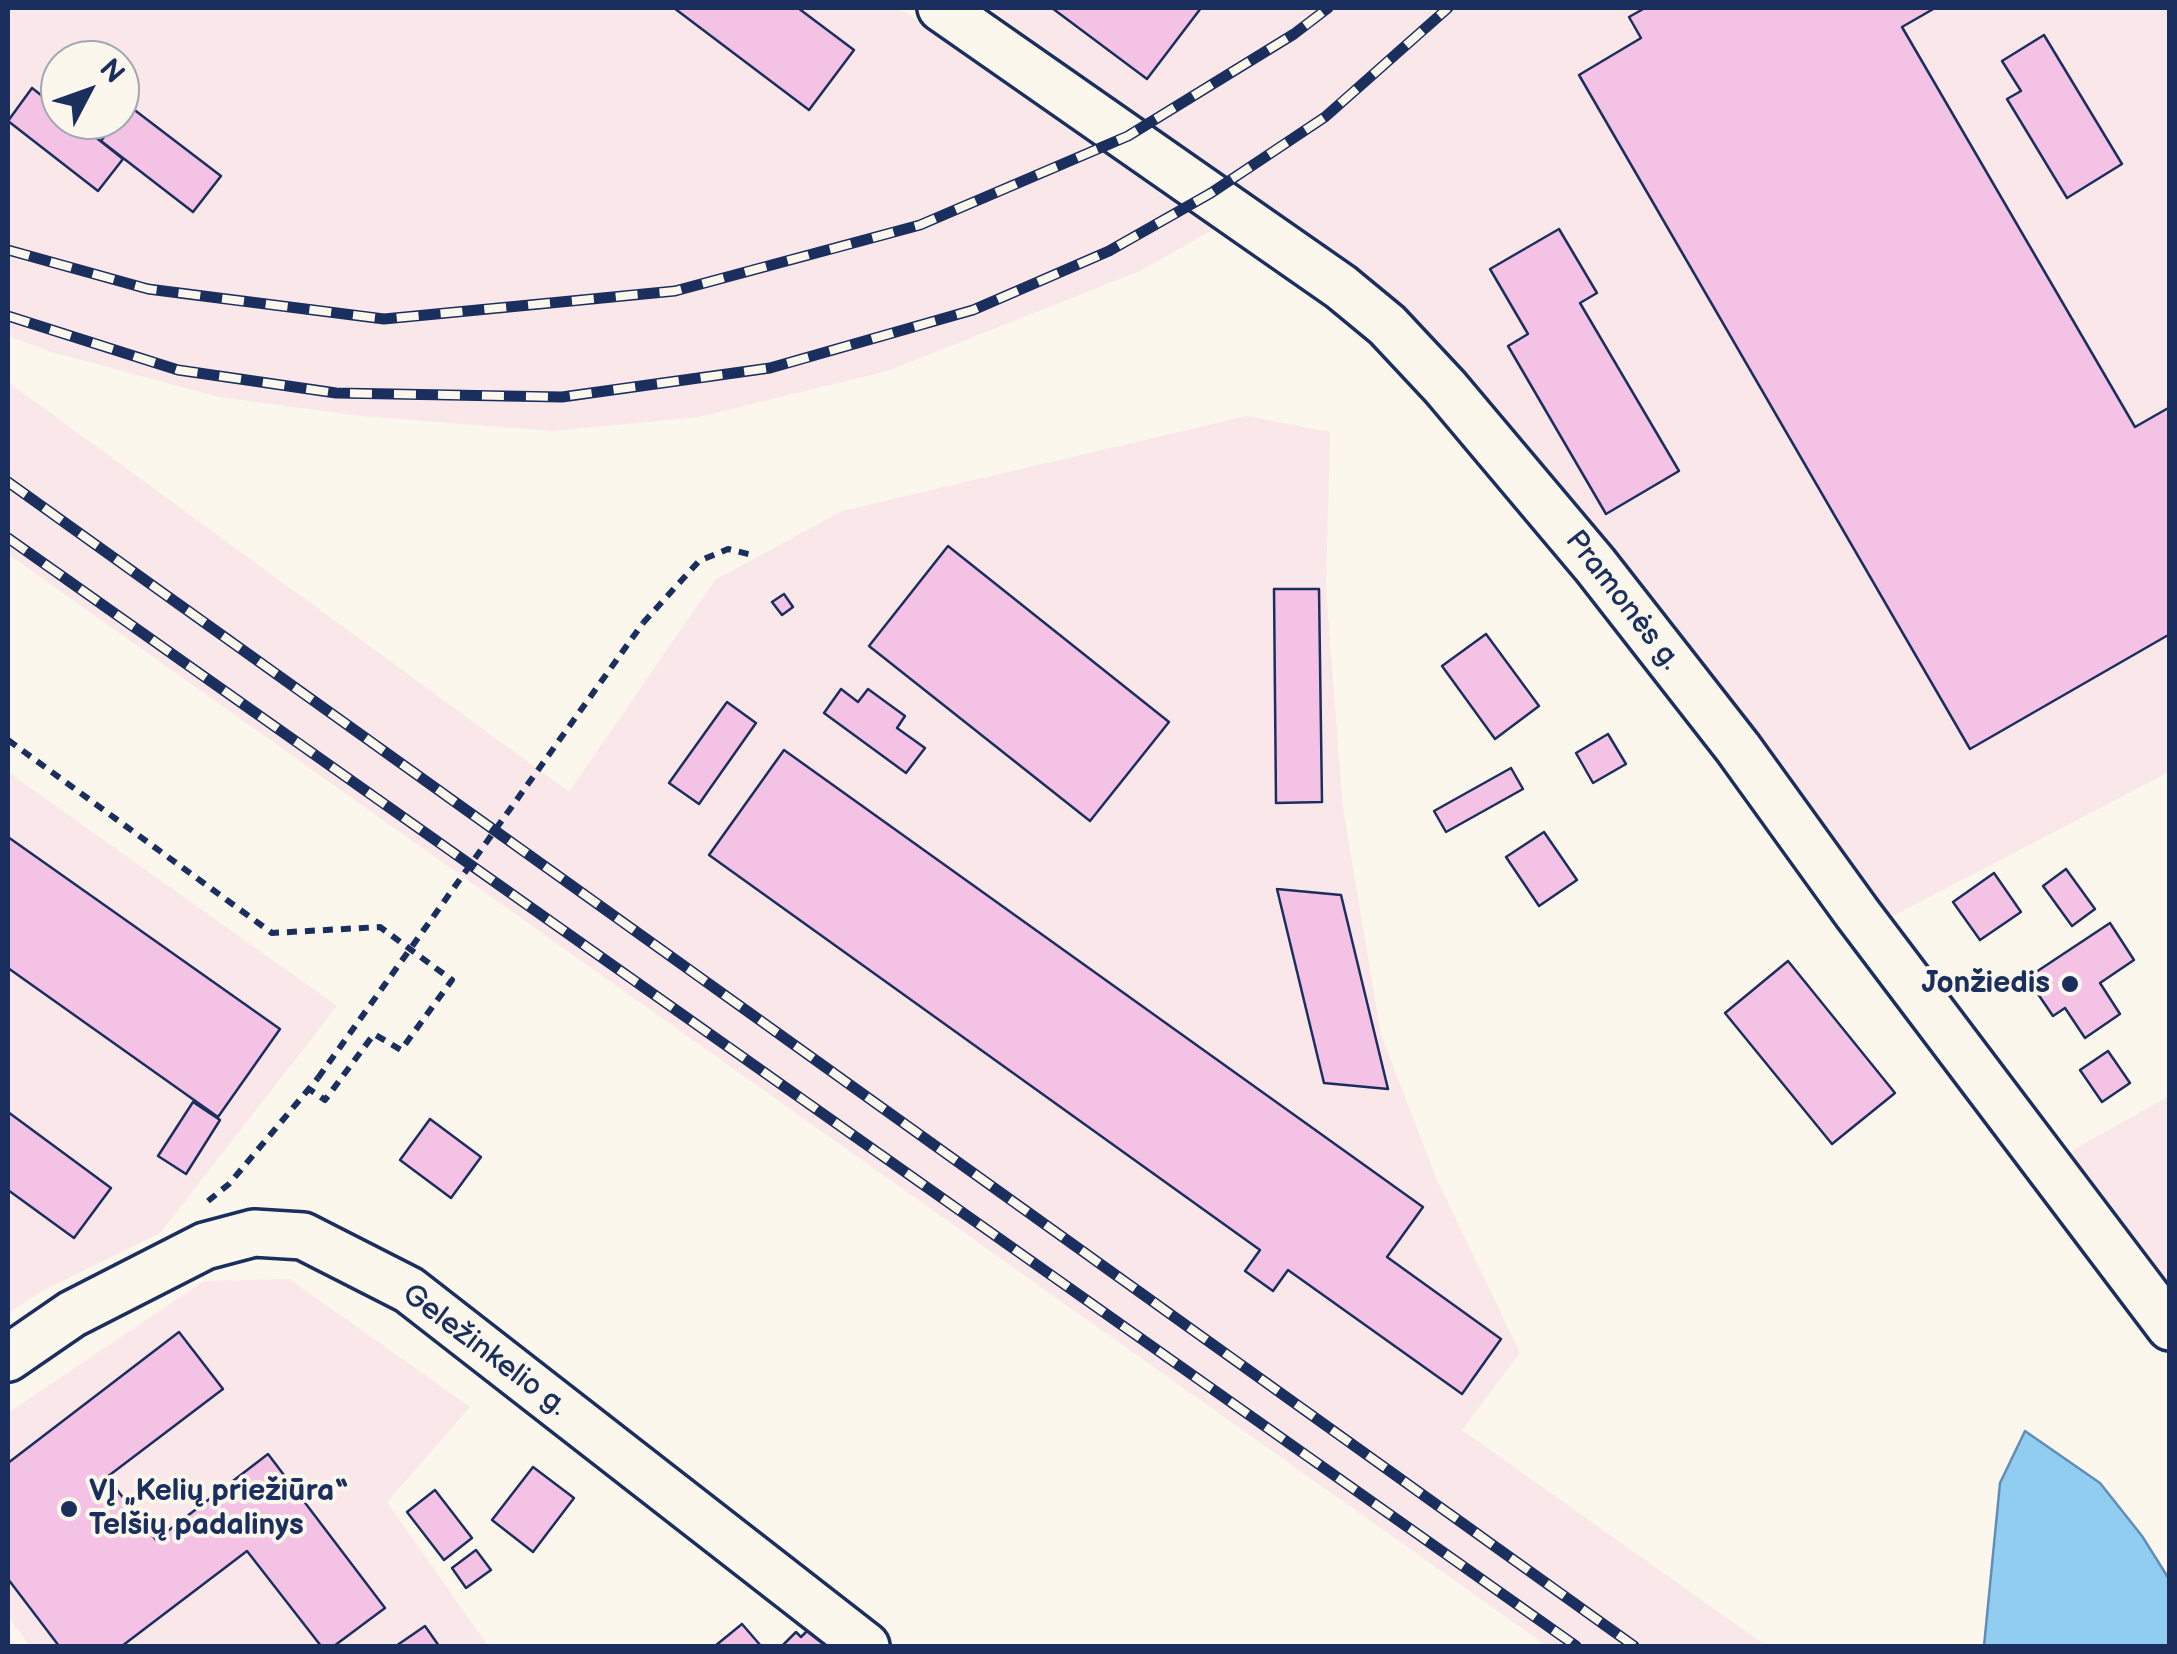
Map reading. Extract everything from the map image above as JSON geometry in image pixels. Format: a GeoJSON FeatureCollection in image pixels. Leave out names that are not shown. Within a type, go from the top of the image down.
{"type":"FeatureCollection","features":[{"type":"Feature","properties":{"kind":"street","name":"Pramonės g."},"geometry":{"type":"LineString","coordinates":[[941,8],[1342,287],[1387,325],[1433,374],[1539,496],[1738,748],[1857,913],[2170,1327]]}},
{"type":"Feature","properties":{"kind":"street","name":"Geležinkelio g."},"geometry":{"type":"LineString","coordinates":[[8,1358],[72,1314],[205,1246],[254,1233],[303,1236],[409,1290],[866,1646]]}},
{"type":"Feature","properties":{"kind":"path"},"geometry":{"type":"LineString","coordinates":[[202,1206],[229,1184],[318,1078],[643,622],[699,561],[728,549],[752,555]]}},
{"type":"Feature","properties":{"kind":"path"},"geometry":{"type":"LineString","coordinates":[[8,740],[272,933],[380,926],[452,980],[401,1050],[374,1034],[326,1100],[309,1089]]}},
{"type":"Feature","properties":{"kind":"shaded area"},"geometry":{"type":"Polygon","coordinates":[[[8,8],[899,8],[1219,226],[1140,271],[887,371],[699,417],[553,431],[361,416],[219,397],[52,352],[8,336],[8,8]]]}},
{"type":"Feature","properties":{"kind":"shaded area"},"geometry":{"type":"Polygon","coordinates":[[[989,8],[2169,8],[2169,772],[1887,919],[1459,363],[1291,225],[989,8]]]}},
{"type":"Feature","properties":{"kind":"shaded area"},"geometry":{"type":"Polygon","coordinates":[[[8,382],[569,792],[715,580],[842,511],[1247,416],[1330,432],[1326,588],[1343,809],[1381,1035],[1437,1180],[1520,1353],[1462,1430],[1766,1646],[1547,1646],[8,554],[8,382]]]}},
{"type":"Feature","properties":{"kind":"shaded area"},"geometry":{"type":"Polygon","coordinates":[[[8,772],[337,1006],[160,1233],[44,1290],[8,1313],[8,772]]]}},
{"type":"Feature","properties":{"kind":"shaded area"},"geometry":{"type":"Polygon","coordinates":[[[2169,1096],[2169,1282],[2068,1153],[2169,1096]]]}},
{"type":"Feature","properties":{"kind":"shaded area"},"geometry":{"type":"Polygon","coordinates":[[[289,1279],[470,1407],[387,1502],[488,1646],[30,1646],[8,1616],[8,1413],[204,1281],[289,1279]]]}},
{"type":"Feature","properties":{"kind":"water"},"geometry":{"type":"Polygon","coordinates":[[[2025,1431],[2100,1483],[2142,1536],[2169,1579],[2169,1646],[1984,1646],[2000,1483],[2025,1431]]]}},
{"type":"Feature","properties":{"kind":"building"},"geometry":{"type":"Polygon","coordinates":[[[674,8],[798,8],[854,50],[809,110],[674,8]]]}},
{"type":"Feature","properties":{"kind":"building"},"geometry":{"type":"Polygon","coordinates":[[[1052,8],[1201,8],[1147,79],[1052,8]]]}},
{"type":"Feature","properties":{"kind":"building"},"geometry":{"type":"Polygon","coordinates":[[[1645,8],[1935,8],[1902,27],[2135,427],[2170,407],[2170,634],[1970,749],[1579,75],[1641,38],[1629,17],[1645,8]]]}},
{"type":"Feature","properties":{"kind":"building"},"geometry":{"type":"Polygon","coordinates":[[[2044,35],[2122,164],[2067,198],[2007,99],[2021,91],[2002,61],[2044,35]]]}},
{"type":"Feature","properties":{"kind":"building"},"geometry":{"type":"Polygon","coordinates":[[[32,88],[40,94],[40,140],[99,140],[123,159],[98,191],[8,121],[32,88]]]}},
{"type":"Feature","properties":{"kind":"building"},"geometry":{"type":"Polygon","coordinates":[[[140,114],[221,176],[193,212],[101,141],[140,140],[140,114]]]}},
{"type":"Feature","properties":{"kind":"building"},"geometry":{"type":"Polygon","coordinates":[[[1559,229],[1597,293],[1580,303],[1679,471],[1606,514],[1508,346],[1528,334],[1490,269],[1559,229]]]}},
{"type":"Feature","properties":{"kind":"building"},"geometry":{"type":"Polygon","coordinates":[[[948,546],[1169,722],[1090,821],[869,646],[948,546]]]}},
{"type":"Feature","properties":{"kind":"building"},"geometry":{"type":"Polygon","coordinates":[[[1274,589],[1319,589],[1322,802],[1276,803],[1274,589]]]}},
{"type":"Feature","properties":{"kind":"building"},"geometry":{"type":"Polygon","coordinates":[[[784,594],[793,607],[782,615],[772,602],[784,594]]]}},
{"type":"Feature","properties":{"kind":"building"},"geometry":{"type":"Polygon","coordinates":[[[1486,634],[1539,706],[1495,739],[1442,666],[1486,634]]]}},
{"type":"Feature","properties":{"kind":"building"},"geometry":{"type":"Polygon","coordinates":[[[841,689],[858,702],[868,689],[905,716],[897,728],[925,748],[906,773],[824,713],[841,689]]]}},
{"type":"Feature","properties":{"kind":"building"},"geometry":{"type":"Polygon","coordinates":[[[727,702],[756,723],[699,804],[669,783],[727,702]]]}},
{"type":"Feature","properties":{"kind":"building"},"geometry":{"type":"Polygon","coordinates":[[[1608,734],[1626,764],[1593,783],[1576,753],[1608,734]]]}},
{"type":"Feature","properties":{"kind":"building"},"geometry":{"type":"Polygon","coordinates":[[[784,750],[1423,1207],[1387,1257],[1501,1339],[1462,1394],[1288,1270],[1273,1291],[1245,1271],[1260,1250],[709,855],[784,750]]]}},
{"type":"Feature","properties":{"kind":"building"},"geometry":{"type":"Polygon","coordinates":[[[1511,768],[1523,789],[1446,832],[1434,811],[1511,768]]]}},
{"type":"Feature","properties":{"kind":"building"},"geometry":{"type":"Polygon","coordinates":[[[1544,832],[1577,880],[1539,906],[1506,857],[1544,832]]]}},
{"type":"Feature","properties":{"kind":"building"},"geometry":{"type":"Polygon","coordinates":[[[8,837],[280,1029],[218,1117],[8,968],[8,837]]]}},
{"type":"Feature","properties":{"kind":"building"},"geometry":{"type":"Polygon","coordinates":[[[2066,869],[2095,909],[2072,926],[2043,886],[2066,869]]]}},
{"type":"Feature","properties":{"kind":"building"},"geometry":{"type":"Polygon","coordinates":[[[1994,873],[2021,912],[1980,940],[1953,902],[1994,873]]]}},
{"type":"Feature","properties":{"kind":"building"},"geometry":{"type":"Polygon","coordinates":[[[1277,889],[1341,895],[1388,1089],[1324,1083],[1277,889]]]}},
{"type":"Feature","properties":{"kind":"building"},"geometry":{"type":"Polygon","coordinates":[[[2110,923],[2134,960],[2100,983],[2120,1014],[2085,1038],[2065,1008],[2053,1016],[2027,978],[2110,923]]]}},
{"type":"Feature","properties":{"kind":"building"},"geometry":{"type":"Polygon","coordinates":[[[1788,961],[1895,1093],[1832,1144],[1725,1013],[1788,961]]]}},
{"type":"Feature","properties":{"kind":"building"},"geometry":{"type":"Polygon","coordinates":[[[2108,1051],[2130,1083],[2102,1102],[2080,1070],[2108,1051]]]}},
{"type":"Feature","properties":{"kind":"building"},"geometry":{"type":"Polygon","coordinates":[[[193,1102],[220,1120],[186,1174],[158,1156],[193,1102]]]}},
{"type":"Feature","properties":{"kind":"building"},"geometry":{"type":"Polygon","coordinates":[[[8,1112],[111,1188],[74,1238],[8,1190],[8,1112]]]}},
{"type":"Feature","properties":{"kind":"building"},"geometry":{"type":"Polygon","coordinates":[[[430,1119],[481,1157],[451,1198],[400,1160],[430,1119]]]}},
{"type":"Feature","properties":{"kind":"building","name":"VĮ „Kelių priežiūra“ Telšių padalinys"},"geometry":{"type":"Polygon","coordinates":[[[179,1332],[223,1389],[107,1477],[156,1540],[268,1454],[385,1608],[334,1646],[321,1646],[247,1551],[122,1646],[59,1646],[8,1579],[8,1463],[179,1332]]]}},
{"type":"Feature","properties":{"kind":"building"},"geometry":{"type":"Polygon","coordinates":[[[533,1467],[574,1498],[533,1552],[492,1520],[533,1467]]]}},
{"type":"Feature","properties":{"kind":"building"},"geometry":{"type":"Polygon","coordinates":[[[435,1490],[472,1538],[444,1560],[407,1512],[435,1490]]]}},
{"type":"Feature","properties":{"kind":"building"},"geometry":{"type":"Polygon","coordinates":[[[476,1550],[491,1570],[466,1588],[452,1568],[476,1550]]]}},
{"type":"Feature","properties":{"kind":"building"},"geometry":{"type":"Polygon","coordinates":[[[742,1624],[761,1646],[715,1646],[742,1624]]]}},
{"type":"Feature","properties":{"kind":"building"},"geometry":{"type":"Polygon","coordinates":[[[425,1626],[439,1646],[396,1646],[425,1626]]]}},
{"type":"Feature","properties":{"kind":"building"},"geometry":{"type":"Polygon","coordinates":[[[811,1627],[831,1646],[782,1646],[796,1632],[801,1637],[811,1627]]]}},
{"type":"Feature","properties":{"kind":"railway"},"geometry":{"type":"LineString","coordinates":[[8,250],[148,289],[384,319],[675,291],[920,225],[1128,136],[1294,34],[1328,8]]}},
{"type":"Feature","properties":{"kind":"railway"},"geometry":{"type":"LineString","coordinates":[[8,316],[178,370],[336,393],[562,397],[770,368],[973,310],[1109,251],[1211,193],[1325,117],[1448,8]]}},
{"type":"Feature","properties":{"kind":"railway"},"geometry":{"type":"LineString","coordinates":[[8,482],[1634,1646]]}},
{"type":"Feature","properties":{"kind":"railway"},"geometry":{"type":"LineString","coordinates":[[8,538],[1576,1646]]}},
{"type":"Feature","properties":{"kind":"place","name":"Jonžiedis"},"geometry":{"type":"Point","coordinates":[2070,984]}},
{"type":"Feature","properties":{"kind":"place","name":"VĮ „Kelių priežiūra“ Telšių padalinys"},"geometry":{"type":"Point","coordinates":[69,1509]}}]}
